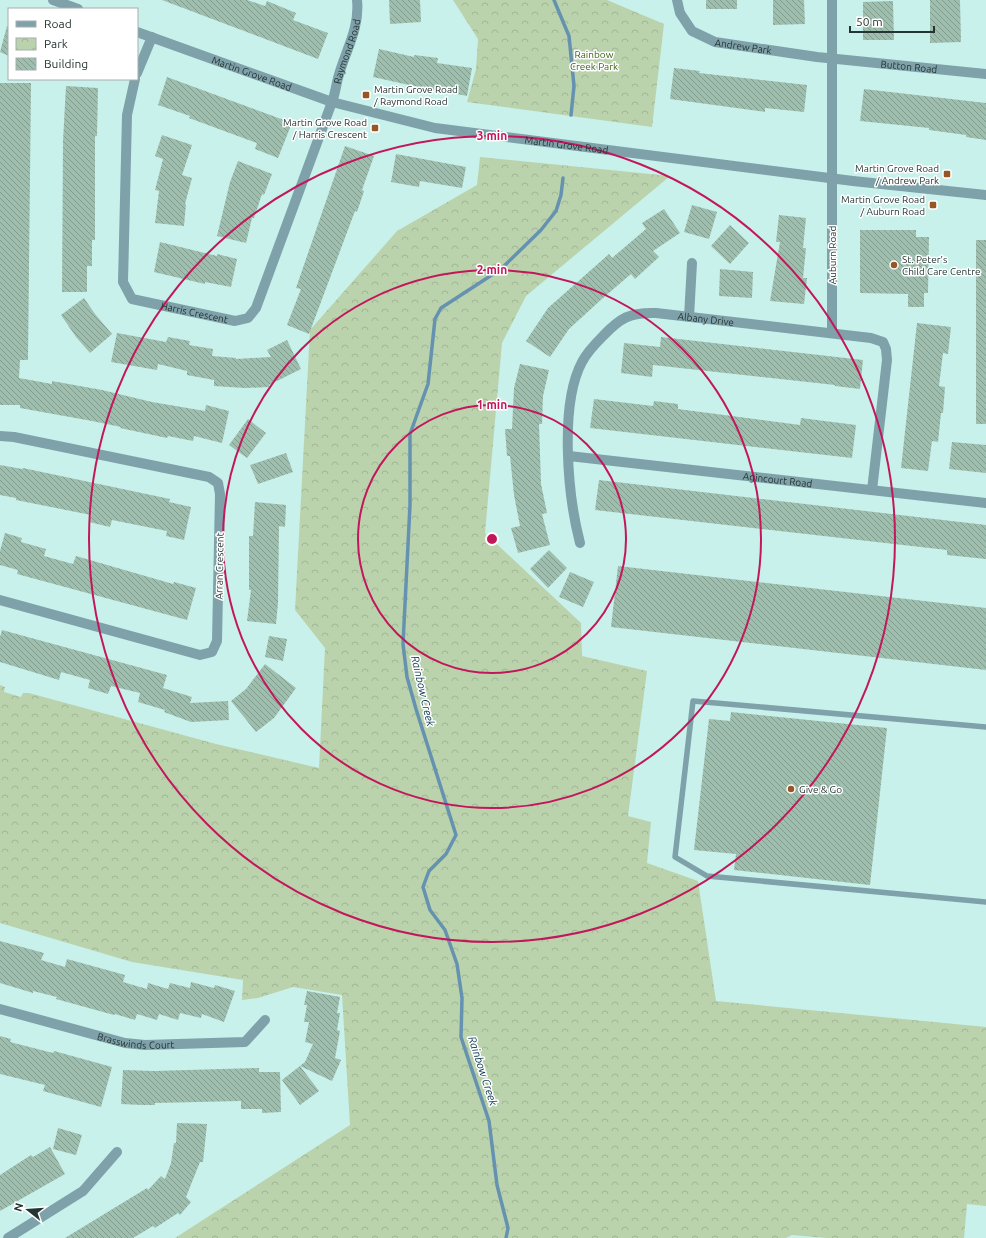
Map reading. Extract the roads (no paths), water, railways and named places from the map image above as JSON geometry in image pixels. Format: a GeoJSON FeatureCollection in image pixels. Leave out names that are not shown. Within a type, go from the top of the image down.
{"type":"FeatureCollection","features":[{"type":"Feature","properties":{"kind":"street"},"geometry":{"type":"LineString","coordinates":[[53,0],[75,8]]}},
{"type":"Feature","properties":{"kind":"street","name":"Raymond Road"},"geometry":{"type":"LineString","coordinates":[[332,102],[338,79],[354,34],[357,20],[357,0]]}},
{"type":"Feature","properties":{"kind":"street","name":"Andrew Park"},"geometry":{"type":"LineString","coordinates":[[677,0],[680,14],[686,24],[692,31],[707,40],[737,46],[832,58]]}},
{"type":"Feature","properties":{"kind":"street"},"geometry":{"type":"LineString","coordinates":[[832,0],[832,178]]}},
{"type":"Feature","properties":{"kind":"street","name":"Martin Grove Road"},"geometry":{"type":"LineString","coordinates":[[138,32],[332,102],[435,128],[604,148],[832,178],[986,195]]}},
{"type":"Feature","properties":{"kind":"street"},"geometry":{"type":"LineString","coordinates":[[138,72],[152,37]]}},
{"type":"Feature","properties":{"kind":"street","name":"Button Road"},"geometry":{"type":"LineString","coordinates":[[832,58],[986,74]]}},
{"type":"Feature","properties":{"kind":"street","name":"Harris Crescent"},"geometry":{"type":"LineString","coordinates":[[135,80],[127,115],[124,282],[132,299],[235,321],[248,318],[256,308],[332,102]]}},
{"type":"Feature","properties":{"kind":"street","name":"Auburn Road"},"geometry":{"type":"LineString","coordinates":[[832,178],[832,333]]}},
{"type":"Feature","properties":{"kind":"street"},"geometry":{"type":"LineString","coordinates":[[689,317],[692,263]]}},
{"type":"Feature","properties":{"kind":"street","name":"Albany Drive"},"geometry":{"type":"LineString","coordinates":[[580,542],[573,515],[569,456],[569,426],[573,389],[581,363],[589,350],[625,317],[643,312],[832,333],[878,339],[883,342],[886,349],[887,360],[872,490]]}},
{"type":"Feature","properties":{"kind":"street","name":"Arran Crescent"},"geometry":{"type":"LineString","coordinates":[[0,436],[209,477],[218,483],[220,494],[217,641],[212,652],[200,655],[0,600]]}},
{"type":"Feature","properties":{"kind":"street","name":"Agincourt Road"},"geometry":{"type":"LineString","coordinates":[[569,456],[986,503]]}},
{"type":"Feature","properties":{"kind":"street","name":"Brasswinds Court"},"geometry":{"type":"LineString","coordinates":[[0,1009],[125,1044],[145,1045],[245,1042],[265,1020]]}},
{"type":"Feature","properties":{"kind":"street"},"geometry":{"type":"LineString","coordinates":[[8,1238],[83,1191],[117,1152]]}},
{"type":"Feature","properties":{"kind":"lane"},"geometry":{"type":"LineString","coordinates":[[986,727],[693,701],[675,857],[707,876],[986,902]]}},
{"type":"Feature","properties":{"kind":"waterway","name":"Rainbow Creek"},"geometry":{"type":"LineString","coordinates":[[554,0],[569,36],[574,86],[571,115]]}},
{"type":"Feature","properties":{"kind":"waterway","name":"Rainbow Creek"},"geometry":{"type":"LineString","coordinates":[[506,1238],[508,1228],[497,1185],[489,1121],[461,1037],[462,998],[457,964],[445,930],[430,910],[423,887],[429,871],[446,854],[456,835],[407,677],[403,644],[410,505],[410,434],[428,384],[435,319],[441,308],[501,269],[541,230],[556,211],[561,195],[563,178]]}},
{"type":"Feature","properties":{"kind":"place","name":"Martin Grove Road / Raymond Road"},"geometry":{"type":"Point","coordinates":[366,95]}},
{"type":"Feature","properties":{"kind":"place","name":"Martin Grove Road / Harris Crescent"},"geometry":{"type":"Point","coordinates":[375,128]}},
{"type":"Feature","properties":{"kind":"place","name":"Martin Grove Road / Andrew Park"},"geometry":{"type":"Point","coordinates":[947,174]}},
{"type":"Feature","properties":{"kind":"place","name":"Martin Grove Road / Auburn Road"},"geometry":{"type":"Point","coordinates":[933,205]}},
{"type":"Feature","properties":{"kind":"place","name":"St. Peter's Child Care Centre"},"geometry":{"type":"Point","coordinates":[894,265]}},
{"type":"Feature","properties":{"kind":"place","name":"Give & Go"},"geometry":{"type":"Point","coordinates":[791,789]}},
{"type":"Feature","properties":{"kind":"park label","name":"Rainbow Creek Park"},"geometry":{"type":"Point","coordinates":[594,60]}}]}
